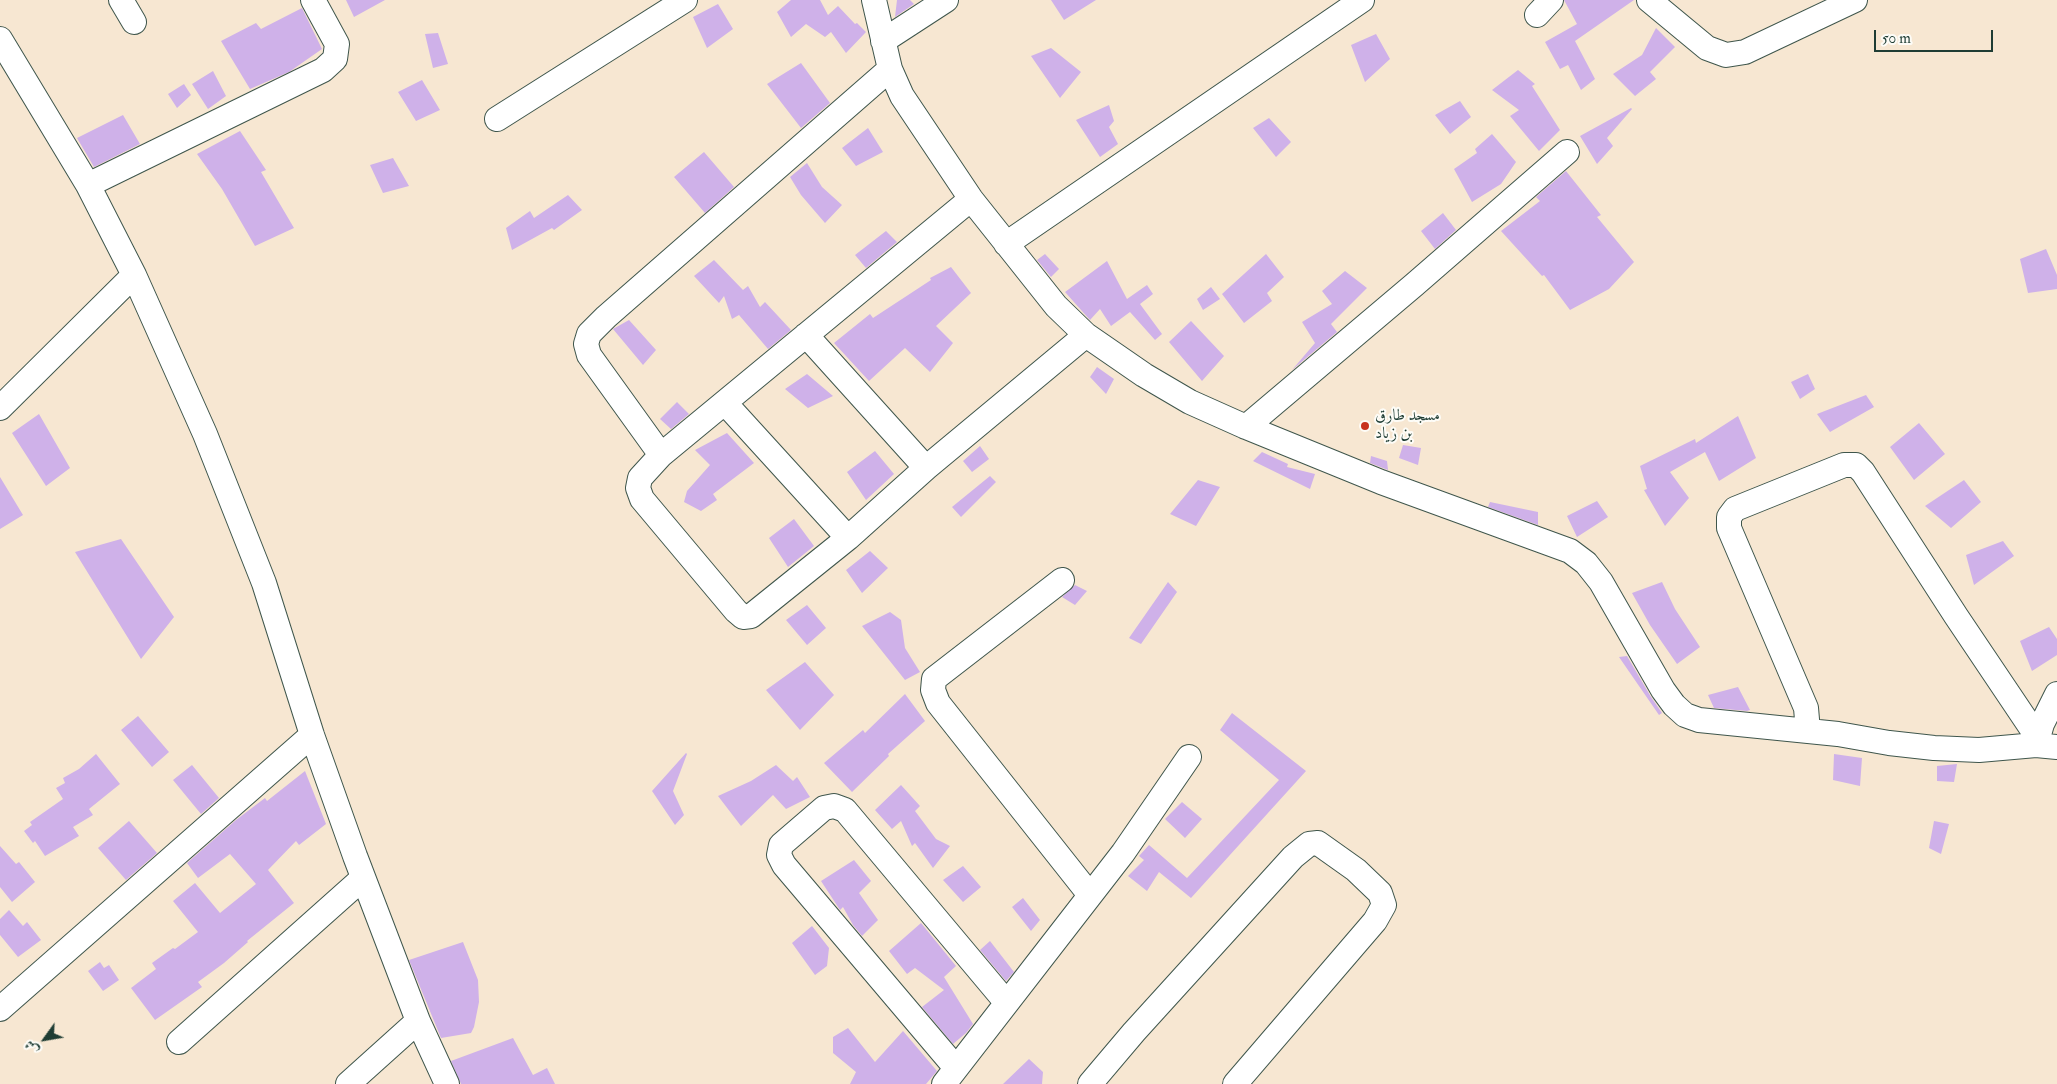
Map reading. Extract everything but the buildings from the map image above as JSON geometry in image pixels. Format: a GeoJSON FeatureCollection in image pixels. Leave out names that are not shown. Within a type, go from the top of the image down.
{"type":"FeatureCollection","features":[{"type":"Feature","properties":{"kind":"street"},"geometry":{"type":"LineString","coordinates":[[121,0],[134,22]]}},
{"type":"Feature","properties":{"kind":"street"},"geometry":{"type":"LineString","coordinates":[[88,185],[323,70],[335,59],[337,44],[313,0]]}},
{"type":"Feature","properties":{"kind":"street"},"geometry":{"type":"LineString","coordinates":[[497,119],[685,0]]}},
{"type":"Feature","properties":{"kind":"street"},"geometry":{"type":"LineString","coordinates":[[874,0],[890,69],[902,96],[971,199],[1056,306],[1086,335],[1144,375],[1190,402],[1246,428],[1380,482],[1570,551],[1586,563],[1601,582],[1663,690],[1674,706],[1685,715],[1699,720],[1808,731],[1934,748],[1979,750],[2043,743]]}},
{"type":"Feature","properties":{"kind":"street"},"geometry":{"type":"LineString","coordinates":[[883,41],[946,0]]}},
{"type":"Feature","properties":{"kind":"street"},"geometry":{"type":"LineString","coordinates":[[1006,244],[1362,0]]}},
{"type":"Feature","properties":{"kind":"street"},"geometry":{"type":"LineString","coordinates":[[1649,0],[1707,48],[1726,54],[1745,52],[1853,0]]}},
{"type":"Feature","properties":{"kind":"street"},"geometry":{"type":"LineString","coordinates":[[0,39],[88,185],[134,275],[205,434],[264,583],[312,735],[364,878],[418,1020],[447,1084]]}},
{"type":"Feature","properties":{"kind":"street"},"geometry":{"type":"LineString","coordinates":[[661,455],[588,355],[586,344],[589,334],[606,317],[890,69]]}},
{"type":"Feature","properties":{"kind":"street"},"geometry":{"type":"LineString","coordinates":[[1246,428],[1567,152]]}},
{"type":"Feature","properties":{"kind":"street"},"geometry":{"type":"LineString","coordinates":[[971,199],[661,455],[640,478],[638,488],[642,499],[743,617],[750,616],[848,538],[926,468],[1086,335]]}},
{"type":"Feature","properties":{"kind":"street"},"geometry":{"type":"LineString","coordinates":[[0,408],[134,275]]}},
{"type":"Feature","properties":{"kind":"street"},"geometry":{"type":"LineString","coordinates":[[806,335],[926,468]]}},
{"type":"Feature","properties":{"kind":"street"},"geometry":{"type":"LineString","coordinates":[[726,402],[848,538]]}},
{"type":"Feature","properties":{"kind":"street"},"geometry":{"type":"LineString","coordinates":[[1808,731],[1806,708],[1729,528],[1729,517],[1734,509],[1844,465],[1856,465],[1863,472],[1956,616],[2043,743]]}},
{"type":"Feature","properties":{"kind":"street"},"geometry":{"type":"LineString","coordinates":[[1062,580],[934,679],[932,690],[938,703],[1090,895]]}},
{"type":"Feature","properties":{"kind":"street"},"geometry":{"type":"LineString","coordinates":[[2043,743],[2042,724],[2057,694]]}},
{"type":"Feature","properties":{"kind":"street"},"geometry":{"type":"LineString","coordinates":[[0,1009],[312,735]]}},
{"type":"Feature","properties":{"kind":"street"},"geometry":{"type":"LineString","coordinates":[[1006,1002],[845,810],[834,806],[824,808],[781,845],[779,855],[784,865],[950,1076],[1123,853],[1189,757]]}},
{"type":"Feature","properties":{"kind":"street"},"geometry":{"type":"LineString","coordinates":[[1090,1084],[1134,1032],[1293,857],[1309,844],[1318,844],[1356,870],[1380,892],[1384,906],[1374,921],[1235,1084]]}},
{"type":"Feature","properties":{"kind":"street"},"geometry":{"type":"LineString","coordinates":[[179,1042],[364,878]]}},
{"type":"Feature","properties":{"kind":"street"},"geometry":{"type":"LineString","coordinates":[[348,1084],[418,1020]]}},
{"type":"Feature","properties":{"kind":"place","name":"مسجد طارق بن زياد"},"geometry":{"type":"Point","coordinates":[1365,426]}}]}
